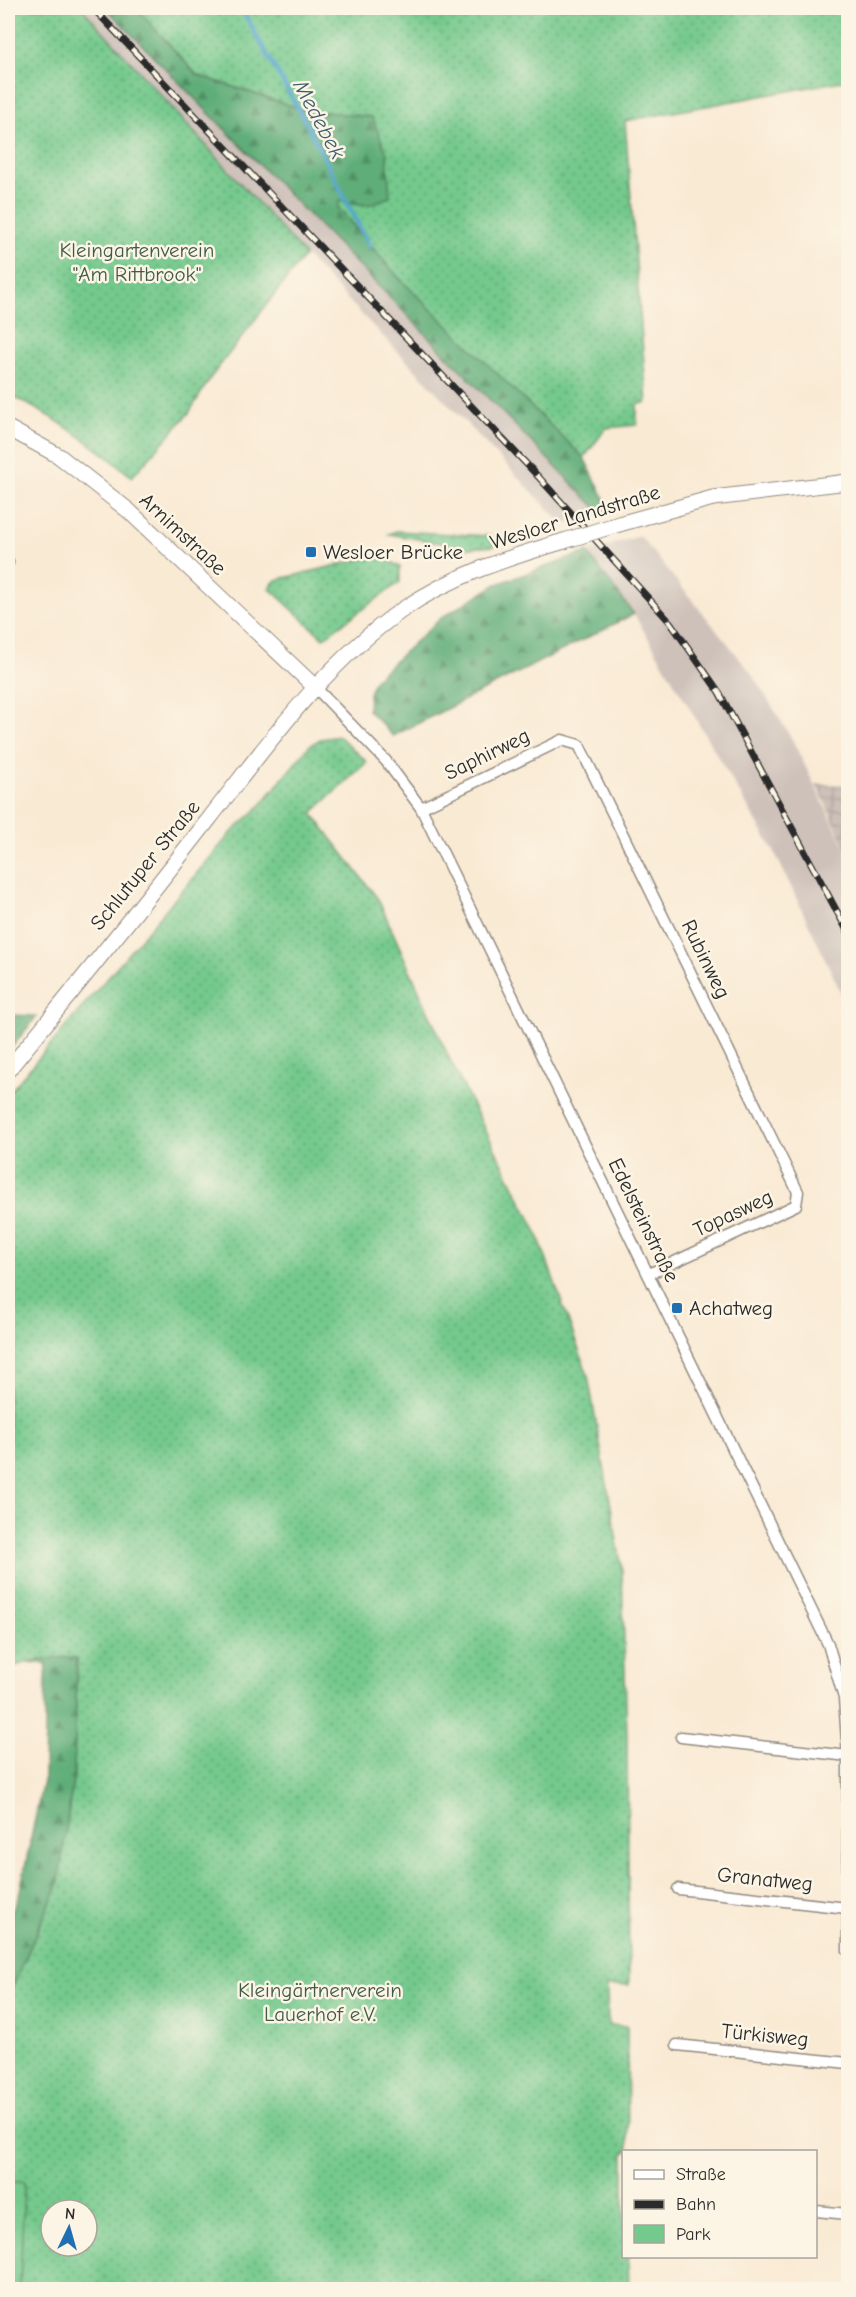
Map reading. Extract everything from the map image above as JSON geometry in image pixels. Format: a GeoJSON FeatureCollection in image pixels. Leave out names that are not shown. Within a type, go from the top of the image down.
{"type":"FeatureCollection","features":[{"type":"Feature","properties":{"kind":"main road","name":"Arnimstraße"},"geometry":{"type":"LineString","coordinates":[[8,428],[59,456],[129,511],[316,688]]}},
{"type":"Feature","properties":{"kind":"main road","name":"Wesloer Landstraße"},"geometry":{"type":"LineString","coordinates":[[316,688],[401,610],[445,583],[510,558],[712,498],[849,482]]}},
{"type":"Feature","properties":{"kind":"main road","name":"Schlutuper Straße"},"geometry":{"type":"LineString","coordinates":[[8,1070],[209,819],[282,722],[316,688]]}},
{"type":"Feature","properties":{"kind":"street","name":"Edelsteinstraße"},"geometry":{"type":"LineString","coordinates":[[316,688],[386,760],[421,808],[828,1644],[843,1689],[848,1756],[849,1951]]}},
{"type":"Feature","properties":{"kind":"street","name":"Saphirweg"},"geometry":{"type":"LineString","coordinates":[[421,808],[562,740],[570,740]]}},
{"type":"Feature","properties":{"kind":"street","name":"Rubinweg"},"geometry":{"type":"LineString","coordinates":[[570,740],[579,745],[798,1192],[798,1200]]}},
{"type":"Feature","properties":{"kind":"street","name":"Topasweg"},"geometry":{"type":"LineString","coordinates":[[649,1274],[796,1205],[798,1200]]}},
{"type":"Feature","properties":{"kind":"street"},"geometry":{"type":"LineString","coordinates":[[681,1737],[848,1756]]}},
{"type":"Feature","properties":{"kind":"street","name":"Granatweg"},"geometry":{"type":"LineString","coordinates":[[678,1889],[847,1908]]}},
{"type":"Feature","properties":{"kind":"street","name":"Türkisweg"},"geometry":{"type":"LineString","coordinates":[[677,2045],[849,2062]]}},
{"type":"Feature","properties":{"kind":"street"},"geometry":{"type":"LineString","coordinates":[[817,2211],[849,2214]]}},
{"type":"Feature","properties":{"kind":"shaded area"},"geometry":{"type":"Polygon","coordinates":[[[82,8],[106,8],[595,507],[611,511],[563,524],[305,255],[82,8]]]}},
{"type":"Feature","properties":{"kind":"shaded area"},"geometry":{"type":"Polygon","coordinates":[[[640,536],[750,671],[791,737],[848,854],[848,1007],[775,853],[634,614],[587,552],[640,536]]]}},
{"type":"Feature","properties":{"kind":"shaded area"},"geometry":{"type":"Polygon","coordinates":[[[815,784],[848,785],[848,854],[822,796],[815,784]]]}},
{"type":"Feature","properties":{"kind":"green space","name":"Kleingartenverein \"Am Rittbrook\""},"geometry":{"type":"Polygon","coordinates":[[[8,8],[82,8],[305,255],[211,377],[189,413],[132,477],[73,431],[8,394],[8,8]]]}},
{"type":"Feature","properties":{"kind":"green space"},"geometry":{"type":"Polygon","coordinates":[[[106,8],[136,8],[197,75],[304,110],[372,117],[387,154],[390,197],[368,205],[339,201],[338,208],[398,277],[584,458],[611,511],[595,507],[106,8]]]}},
{"type":"Feature","properties":{"kind":"green space"},"geometry":{"type":"Polygon","coordinates":[[[136,8],[848,8],[848,80],[625,121],[647,402],[637,405],[637,425],[606,428],[584,458],[398,277],[338,208],[339,201],[368,205],[372,117],[304,110],[197,75],[136,8]]]}},
{"type":"Feature","properties":{"kind":"green space"},"geometry":{"type":"Polygon","coordinates":[[[396,531],[490,536],[494,546],[468,548],[389,534],[396,531]]]}},
{"type":"Feature","properties":{"kind":"green space"},"geometry":{"type":"Polygon","coordinates":[[[587,552],[634,614],[393,736],[368,710],[369,693],[375,679],[442,617],[497,584],[587,552]]]}},
{"type":"Feature","properties":{"kind":"green space"},"geometry":{"type":"Polygon","coordinates":[[[383,557],[400,567],[400,582],[323,638],[269,588],[276,580],[366,558],[383,557]]]}},
{"type":"Feature","properties":{"kind":"green space","name":"Kleingärtnerverein Lauerhof e.V."},"geometry":{"type":"Polygon","coordinates":[[[339,736],[367,762],[312,813],[378,899],[451,1062],[536,1230],[588,1376],[622,1569],[627,1738],[629,1985],[607,1986],[608,2025],[627,2026],[628,2150],[622,2150],[622,2258],[628,2258],[629,2289],[20,2289],[24,2183],[8,2182],[8,1997],[58,1885],[74,1773],[77,1658],[28,1662],[8,1668],[8,1094],[231,833],[260,806],[309,746],[320,739],[339,736]]]}},
{"type":"Feature","properties":{"kind":"green space"},"geometry":{"type":"Polygon","coordinates":[[[8,1015],[37,1016],[8,1052],[8,1015]]]}},
{"type":"Feature","properties":{"kind":"green space"},"geometry":{"type":"Polygon","coordinates":[[[66,1657],[77,1658],[74,1773],[58,1885],[8,1997],[8,1920],[19,1896],[44,1776],[46,1664],[28,1662],[66,1657]]]}},
{"type":"Feature","properties":{"kind":"green space"},"geometry":{"type":"Polygon","coordinates":[[[8,2182],[24,2182],[20,2289],[8,2289],[8,2182]]]}},
{"type":"Feature","properties":{"kind":"waterway","name":"Medebek"},"geometry":{"type":"LineString","coordinates":[[241,8],[306,123],[370,247]]}},
{"type":"Feature","properties":{"kind":"railway"},"geometry":{"type":"LineString","coordinates":[[93,8],[534,472],[670,622],[719,692],[848,932]]}},
{"type":"Feature","properties":{"kind":"place","name":"Wesloer Brücke"},"geometry":{"type":"Point","coordinates":[311,552]}},
{"type":"Feature","properties":{"kind":"place","name":"Achatweg"},"geometry":{"type":"Point","coordinates":[677,1308]}}]}
